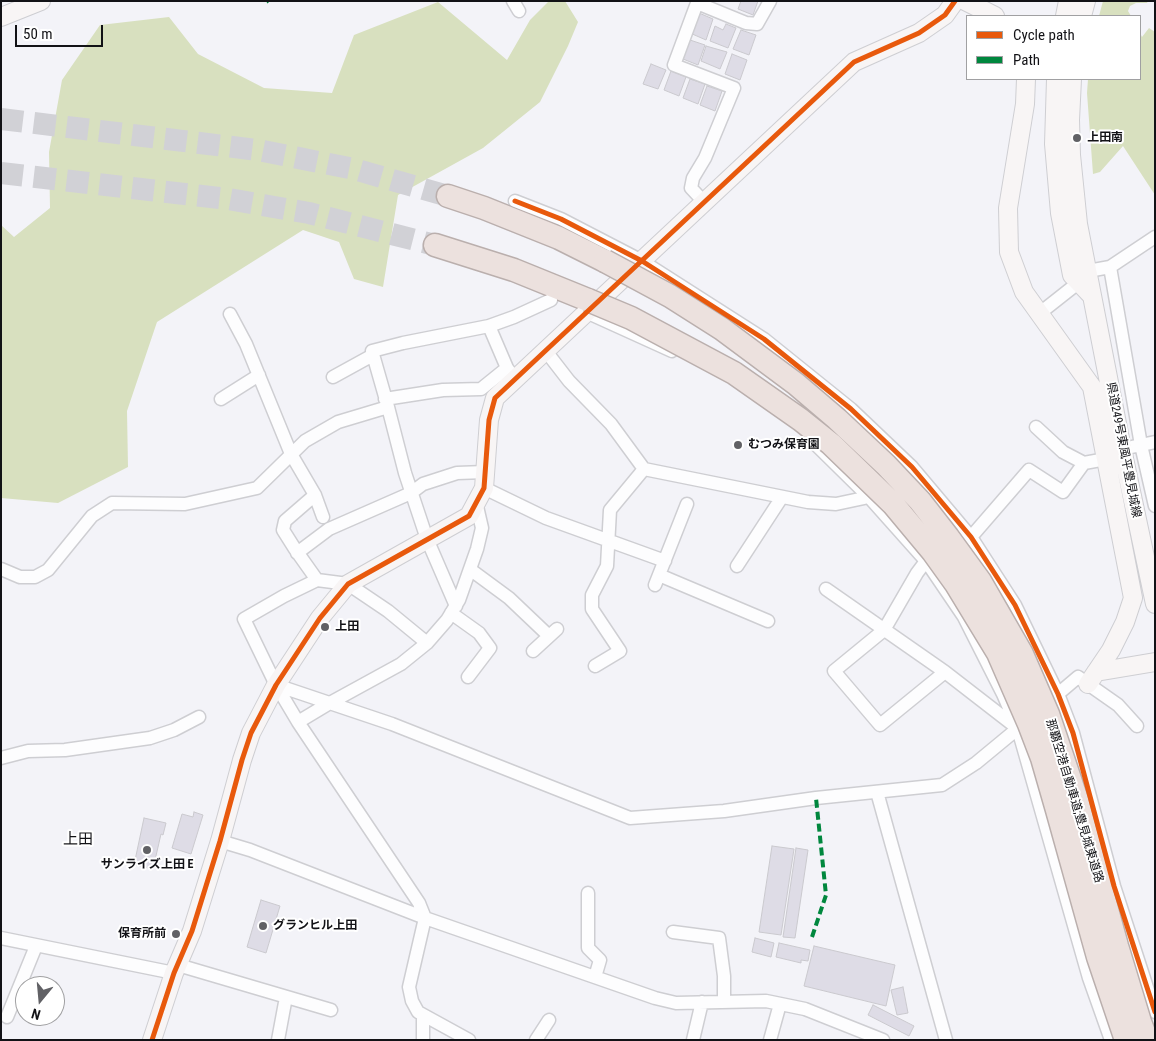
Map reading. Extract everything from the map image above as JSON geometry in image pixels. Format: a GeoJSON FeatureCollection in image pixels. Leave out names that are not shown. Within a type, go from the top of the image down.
{"type":"FeatureCollection","features":[{"type":"Feature","properties":{"kind":"highway","name":"那覇空港自動車道;豊見城東道路"},"geometry":{"type":"LineString","coordinates":[[448,196],[484,208],[559,238],[670,296],[722,329],[796,384],[830,413],[886,465],[920,502],[948,537],[998,610],[1022,654],[1048,714],[1077,800],[1117,946],[1147,1040]]}},
{"type":"Feature","properties":{"kind":"highway","name":"那覇空港自動車道;豊見城東道路"},"geometry":{"type":"LineString","coordinates":[[435,245],[514,270],[587,306],[631,318],[726,369],[756,388],[832,444],[893,504],[945,568],[980,621],[998,653],[1029,724],[1054,801],[1098,957],[1126,1040]]}},
{"type":"Feature","properties":{"kind":"street"},"geometry":{"type":"LineString","coordinates":[[1,17],[41,1]]}},
{"type":"Feature","properties":{"kind":"street"},"geometry":{"type":"LineString","coordinates":[[705,203],[691,188],[693,178],[705,158],[734,88],[674,65],[698,3],[746,23],[758,24],[770,1]]}},
{"type":"Feature","properties":{"kind":"street"},"geometry":{"type":"LineString","coordinates":[[1,569],[20,576],[35,577],[48,570],[92,516],[112,503],[185,504],[257,488],[305,441],[338,422],[387,403],[444,390],[481,389],[511,373],[545,350],[587,306],[642,261],[854,62],[919,33],[945,16],[955,1]]}},
{"type":"Feature","properties":{"kind":"street"},"geometry":{"type":"LineString","coordinates":[[964,1],[993,15]]}},
{"type":"Feature","properties":{"kind":"street"},"geometry":{"type":"LineString","coordinates":[[1065,15],[1068,1]]}},
{"type":"Feature","properties":{"kind":"street"},"geometry":{"type":"LineString","coordinates":[[1082,15],[1086,1]]}},
{"type":"Feature","properties":{"kind":"street"},"geometry":{"type":"LineString","coordinates":[[1026,80],[1025,104],[1008,208],[1009,252],[1024,292],[1092,387],[1133,598],[1125,622],[1111,650],[1092,678]]}},
{"type":"Feature","properties":{"kind":"street","name":"県道249号東風平豊見城線"},"geometry":{"type":"LineString","coordinates":[[1056,80],[1054,144],[1060,213],[1072,275],[1083,277],[1092,296],[1155,604]]}},
{"type":"Feature","properties":{"kind":"street"},"geometry":{"type":"LineString","coordinates":[[1072,80],[1071,156],[1083,277]]}},
{"type":"Feature","properties":{"kind":"street"},"geometry":{"type":"LineString","coordinates":[[515,201],[561,219],[642,261],[764,339],[851,409],[912,467],[971,537],[1016,605],[1058,694],[1073,733],[1114,886],[1155,1012]]}},
{"type":"Feature","properties":{"kind":"street"},"geometry":{"type":"LineString","coordinates":[[1040,313],[1083,277],[1110,267],[1155,237]]}},
{"type":"Feature","properties":{"kind":"street"},"geometry":{"type":"LineString","coordinates":[[1110,267],[1141,445],[1155,506]]}},
{"type":"Feature","properties":{"kind":"street"},"geometry":{"type":"LineString","coordinates":[[468,677],[490,648],[478,633],[453,610],[412,493],[372,351],[489,326],[551,300]]}},
{"type":"Feature","properties":{"kind":"street"},"geometry":{"type":"LineString","coordinates":[[587,306],[754,391],[784,414],[869,497],[926,562],[964,618],[1003,694],[1018,729],[1089,978],[1111,1040]]}},
{"type":"Feature","properties":{"kind":"street"},"geometry":{"type":"LineString","coordinates":[[230,314],[246,344],[291,454],[315,495],[323,517]]}},
{"type":"Feature","properties":{"kind":"street"},"geometry":{"type":"LineString","coordinates":[[489,326],[511,373]]}},
{"type":"Feature","properties":{"kind":"street"},"geometry":{"type":"LineString","coordinates":[[545,350],[568,381],[611,424],[644,469],[808,502],[836,504],[869,497]]}},
{"type":"Feature","properties":{"kind":"street"},"geometry":{"type":"LineString","coordinates":[[333,377],[373,355]]}},
{"type":"Feature","properties":{"kind":"street"},"geometry":{"type":"LineString","coordinates":[[298,722],[401,664],[427,643],[447,620],[471,570],[478,549],[482,528],[482,488],[489,420],[495,398],[511,373]]}},
{"type":"Feature","properties":{"kind":"street"},"geometry":{"type":"LineString","coordinates":[[221,399],[259,375]]}},
{"type":"Feature","properties":{"kind":"street"},"geometry":{"type":"LineString","coordinates":[[1036,427],[1063,452],[1084,463],[1106,458]]}},
{"type":"Feature","properties":{"kind":"street"},"geometry":{"type":"LineString","coordinates":[[1122,449],[1155,442]]}},
{"type":"Feature","properties":{"kind":"street"},"geometry":{"type":"LineString","coordinates":[[945,672],[880,725],[834,671],[884,630],[917,573],[926,562],[971,537],[1029,470],[1063,492],[1084,463]]}},
{"type":"Feature","properties":{"kind":"street"},"geometry":{"type":"LineString","coordinates":[[595,666],[620,651],[592,609],[592,595],[608,566],[610,510],[644,469]]}},
{"type":"Feature","properties":{"kind":"street"},"geometry":{"type":"LineString","coordinates":[[297,553],[329,529],[412,493],[424,484],[457,473],[482,488],[546,518],[665,561]]}},
{"type":"Feature","properties":{"kind":"street"},"geometry":{"type":"LineString","coordinates":[[152,1040],[176,969],[192,931],[251,734],[276,685],[320,618],[348,584],[469,516],[482,488]]}},
{"type":"Feature","properties":{"kind":"street"},"geometry":{"type":"LineString","coordinates":[[315,495],[285,521],[283,530],[297,553],[318,580]]}},
{"type":"Feature","properties":{"kind":"street"},"geometry":{"type":"LineString","coordinates":[[737,566],[782,497]]}},
{"type":"Feature","properties":{"kind":"street"},"geometry":{"type":"LineString","coordinates":[[687,504],[657,580],[768,621]]}},
{"type":"Feature","properties":{"kind":"street"},"geometry":{"type":"LineString","coordinates":[[471,570],[553,632],[532,651]]}},
{"type":"Feature","properties":{"kind":"street"},"geometry":{"type":"LineString","coordinates":[[427,643],[388,610],[348,584],[318,580],[284,596],[244,620],[276,685],[298,722],[419,903],[424,918],[409,987],[412,1001],[418,1012],[468,1040]]}},
{"type":"Feature","properties":{"kind":"street"},"geometry":{"type":"LineString","coordinates":[[826,590],[945,672],[1018,729]]}},
{"type":"Feature","properties":{"kind":"street"},"geometry":{"type":"LineString","coordinates":[[276,685],[392,724],[630,818],[724,811],[816,798],[942,785],[976,763],[1078,677],[1092,678],[1155,662]]}},
{"type":"Feature","properties":{"kind":"street"},"geometry":{"type":"LineString","coordinates":[[1092,678],[1137,726]]}},
{"type":"Feature","properties":{"kind":"street"},"geometry":{"type":"LineString","coordinates":[[1,758],[28,751],[65,750],[150,738],[174,730],[199,717]]}},
{"type":"Feature","properties":{"kind":"street"},"geometry":{"type":"LineString","coordinates":[[877,792],[946,1040]]}},
{"type":"Feature","properties":{"kind":"street"},"geometry":{"type":"LineString","coordinates":[[220,842],[250,850],[424,918],[654,998],[676,1003],[766,1001],[805,1009],[883,1040]]}},
{"type":"Feature","properties":{"kind":"street"},"geometry":{"type":"LineString","coordinates":[[588,893],[588,948],[600,960],[594,977]]}},
{"type":"Feature","properties":{"kind":"street"},"geometry":{"type":"LineString","coordinates":[[673,932],[719,938],[724,976],[724,1001]]}},
{"type":"Feature","properties":{"kind":"street"},"geometry":{"type":"LineString","coordinates":[[1,938],[36,946],[176,969],[331,1010]]}},
{"type":"Feature","properties":{"kind":"street"},"geometry":{"type":"LineString","coordinates":[[7,1017],[36,946]]}},
{"type":"Feature","properties":{"kind":"street"},"geometry":{"type":"LineString","coordinates":[[278,1040],[286,997]]}},
{"type":"Feature","properties":{"kind":"street"},"geometry":{"type":"LineString","coordinates":[[693,1040],[702,1002]]}},
{"type":"Feature","properties":{"kind":"street"},"geometry":{"type":"LineString","coordinates":[[770,1040],[780,1004]]}},
{"type":"Feature","properties":{"kind":"street"},"geometry":{"type":"LineString","coordinates":[[423,1040],[424,1015]]}},
{"type":"Feature","properties":{"kind":"street"},"geometry":{"type":"LineString","coordinates":[[536,1040],[548,1020]]}},
{"type":"Feature","properties":{"kind":"green space"},"geometry":{"type":"Polygon","coordinates":[[[549,1],[565,1],[578,22],[540,102],[483,148],[398,195],[383,287],[354,279],[339,242],[303,230],[157,322],[127,411],[128,467],[58,503],[1,498],[1,225],[14,237],[50,208],[49,152],[62,80],[100,25],[169,17],[198,54],[264,88],[332,93],[354,35],[438,2],[507,60],[530,20],[549,1]]]}},
{"type":"Feature","properties":{"kind":"green space"},"geometry":{"type":"Polygon","coordinates":[[[1103,1],[1148,1],[1147,3],[1136,3],[1130,6],[1128,11],[1130,15],[1099,15],[1103,1]]]}},
{"type":"Feature","properties":{"kind":"green space"},"geometry":{"type":"Polygon","coordinates":[[[1149,28],[1155,32],[1155,195],[1123,146],[1100,172],[1093,174],[1087,93],[1088,80],[1141,80],[1141,35],[1142,37],[1149,28]]]}},
{"type":"Feature","properties":{"kind":"building"},"geometry":{"type":"Polygon","coordinates":[[[741,1],[758,1],[753,15],[738,9],[741,1]]]}},
{"type":"Feature","properties":{"kind":"building"},"geometry":{"type":"Polygon","coordinates":[[[699,13],[713,19],[706,40],[690,33],[699,13]]]}},
{"type":"Feature","properties":{"kind":"building"},"geometry":{"type":"Polygon","coordinates":[[[726,24],[736,28],[728,48],[710,41],[715,26],[723,30],[726,24]]]}},
{"type":"Feature","properties":{"kind":"building"},"geometry":{"type":"Polygon","coordinates":[[[741,30],[756,35],[749,55],[733,49],[741,30]]]}},
{"type":"Feature","properties":{"kind":"building"},"geometry":{"type":"Polygon","coordinates":[[[690,40],[705,45],[698,65],[683,59],[690,40]]]}},
{"type":"Feature","properties":{"kind":"building"},"geometry":{"type":"Polygon","coordinates":[[[706,46],[727,52],[720,69],[701,61],[706,46]]]}},
{"type":"Feature","properties":{"kind":"building"},"geometry":{"type":"Polygon","coordinates":[[[732,54],[747,60],[740,80],[725,74],[732,54]]]}},
{"type":"Feature","properties":{"kind":"building"},"geometry":{"type":"Polygon","coordinates":[[[651,64],[666,70],[658,89],[643,84],[651,64]]]}},
{"type":"Feature","properties":{"kind":"building"},"geometry":{"type":"Polygon","coordinates":[[[671,71],[686,77],[679,96],[664,90],[671,71]]]}},
{"type":"Feature","properties":{"kind":"building"},"geometry":{"type":"Polygon","coordinates":[[[690,79],[705,84],[698,104],[683,98],[690,79]]]}},
{"type":"Feature","properties":{"kind":"building"},"geometry":{"type":"Polygon","coordinates":[[[707,86],[722,91],[715,111],[700,105],[707,86]]]}},
{"type":"Feature","properties":{"kind":"building"},"geometry":{"type":"Polygon","coordinates":[[[194,812],[203,815],[191,854],[172,848],[182,814],[193,817],[194,812]]]}},
{"type":"Feature","properties":{"kind":"building","name":"サンライズ上田 E"},"geometry":{"type":"Polygon","coordinates":[[[144,818],[166,823],[163,835],[161,834],[153,869],[134,865],[144,818]]]}},
{"type":"Feature","properties":{"kind":"building"},"geometry":{"type":"Polygon","coordinates":[[[772,846],[794,849],[781,935],[759,932],[772,846]]]}},
{"type":"Feature","properties":{"kind":"building"},"geometry":{"type":"Polygon","coordinates":[[[796,848],[808,850],[795,938],[783,937],[796,848]]]}},
{"type":"Feature","properties":{"kind":"building","name":"グランヒル上田"},"geometry":{"type":"Polygon","coordinates":[[[261,900],[280,906],[266,953],[247,947],[261,900]]]}},
{"type":"Feature","properties":{"kind":"building"},"geometry":{"type":"Polygon","coordinates":[[[755,938],[774,943],[771,957],[752,952],[755,938]]]}},
{"type":"Feature","properties":{"kind":"building"},"geometry":{"type":"Polygon","coordinates":[[[779,943],[810,950],[808,961],[801,960],[801,963],[776,957],[779,943]]]}},
{"type":"Feature","properties":{"kind":"building"},"geometry":{"type":"Polygon","coordinates":[[[814,946],[895,965],[886,1006],[804,986],[814,946]]]}},
{"type":"Feature","properties":{"kind":"building"},"geometry":{"type":"Polygon","coordinates":[[[903,987],[908,1013],[897,1015],[891,990],[903,987]]]}},
{"type":"Feature","properties":{"kind":"building"},"geometry":{"type":"Polygon","coordinates":[[[873,1005],[914,1026],[909,1036],[868,1015],[873,1005]]]}},
{"type":"Feature","properties":{"kind":"tunnel"},"geometry":{"type":"LineString","coordinates":[[1,119],[258,150],[354,169],[448,196]]}},
{"type":"Feature","properties":{"kind":"tunnel"},"geometry":{"type":"LineString","coordinates":[[1,173],[228,199],[309,213],[435,245]]}},
{"type":"Feature","properties":{"kind":"marked path"},"geometry":{"type":"LineString","coordinates":[[812,937],[826,895],[816,798]]}},
{"type":"Feature","properties":{"kind":"cycle path"},"geometry":{"type":"LineString","coordinates":[[152,1040],[174,973],[192,931],[251,733],[276,685],[320,618],[348,584],[469,516],[484,488],[489,420],[495,398],[854,62],[919,33],[945,15],[955,1]]}},
{"type":"Feature","properties":{"kind":"cycle path"},"geometry":{"type":"LineString","coordinates":[[515,201],[561,219],[642,261],[764,339],[851,409],[912,467],[971,537],[1015,605],[1058,694],[1073,733],[1114,886],[1155,1012]]}},
{"type":"Feature","properties":{"kind":"place","name":"上田南"},"geometry":{"type":"Point","coordinates":[1077,138]}},
{"type":"Feature","properties":{"kind":"place","name":"むつみ保育園"},"geometry":{"type":"Point","coordinates":[738,445]}},
{"type":"Feature","properties":{"kind":"place","name":"上田"},"geometry":{"type":"Point","coordinates":[325,627]}},
{"type":"Feature","properties":{"kind":"place","name":"サンライズ上田 E"},"geometry":{"type":"Point","coordinates":[147,850]}},
{"type":"Feature","properties":{"kind":"place","name":"グランヒル上田"},"geometry":{"type":"Point","coordinates":[263,926]}},
{"type":"Feature","properties":{"kind":"place","name":"保育所前"},"geometry":{"type":"Point","coordinates":[176,934]}},
{"type":"Feature","properties":{"kind":"district","name":"上田"},"geometry":{"type":"Point","coordinates":[78,840]}}]}
